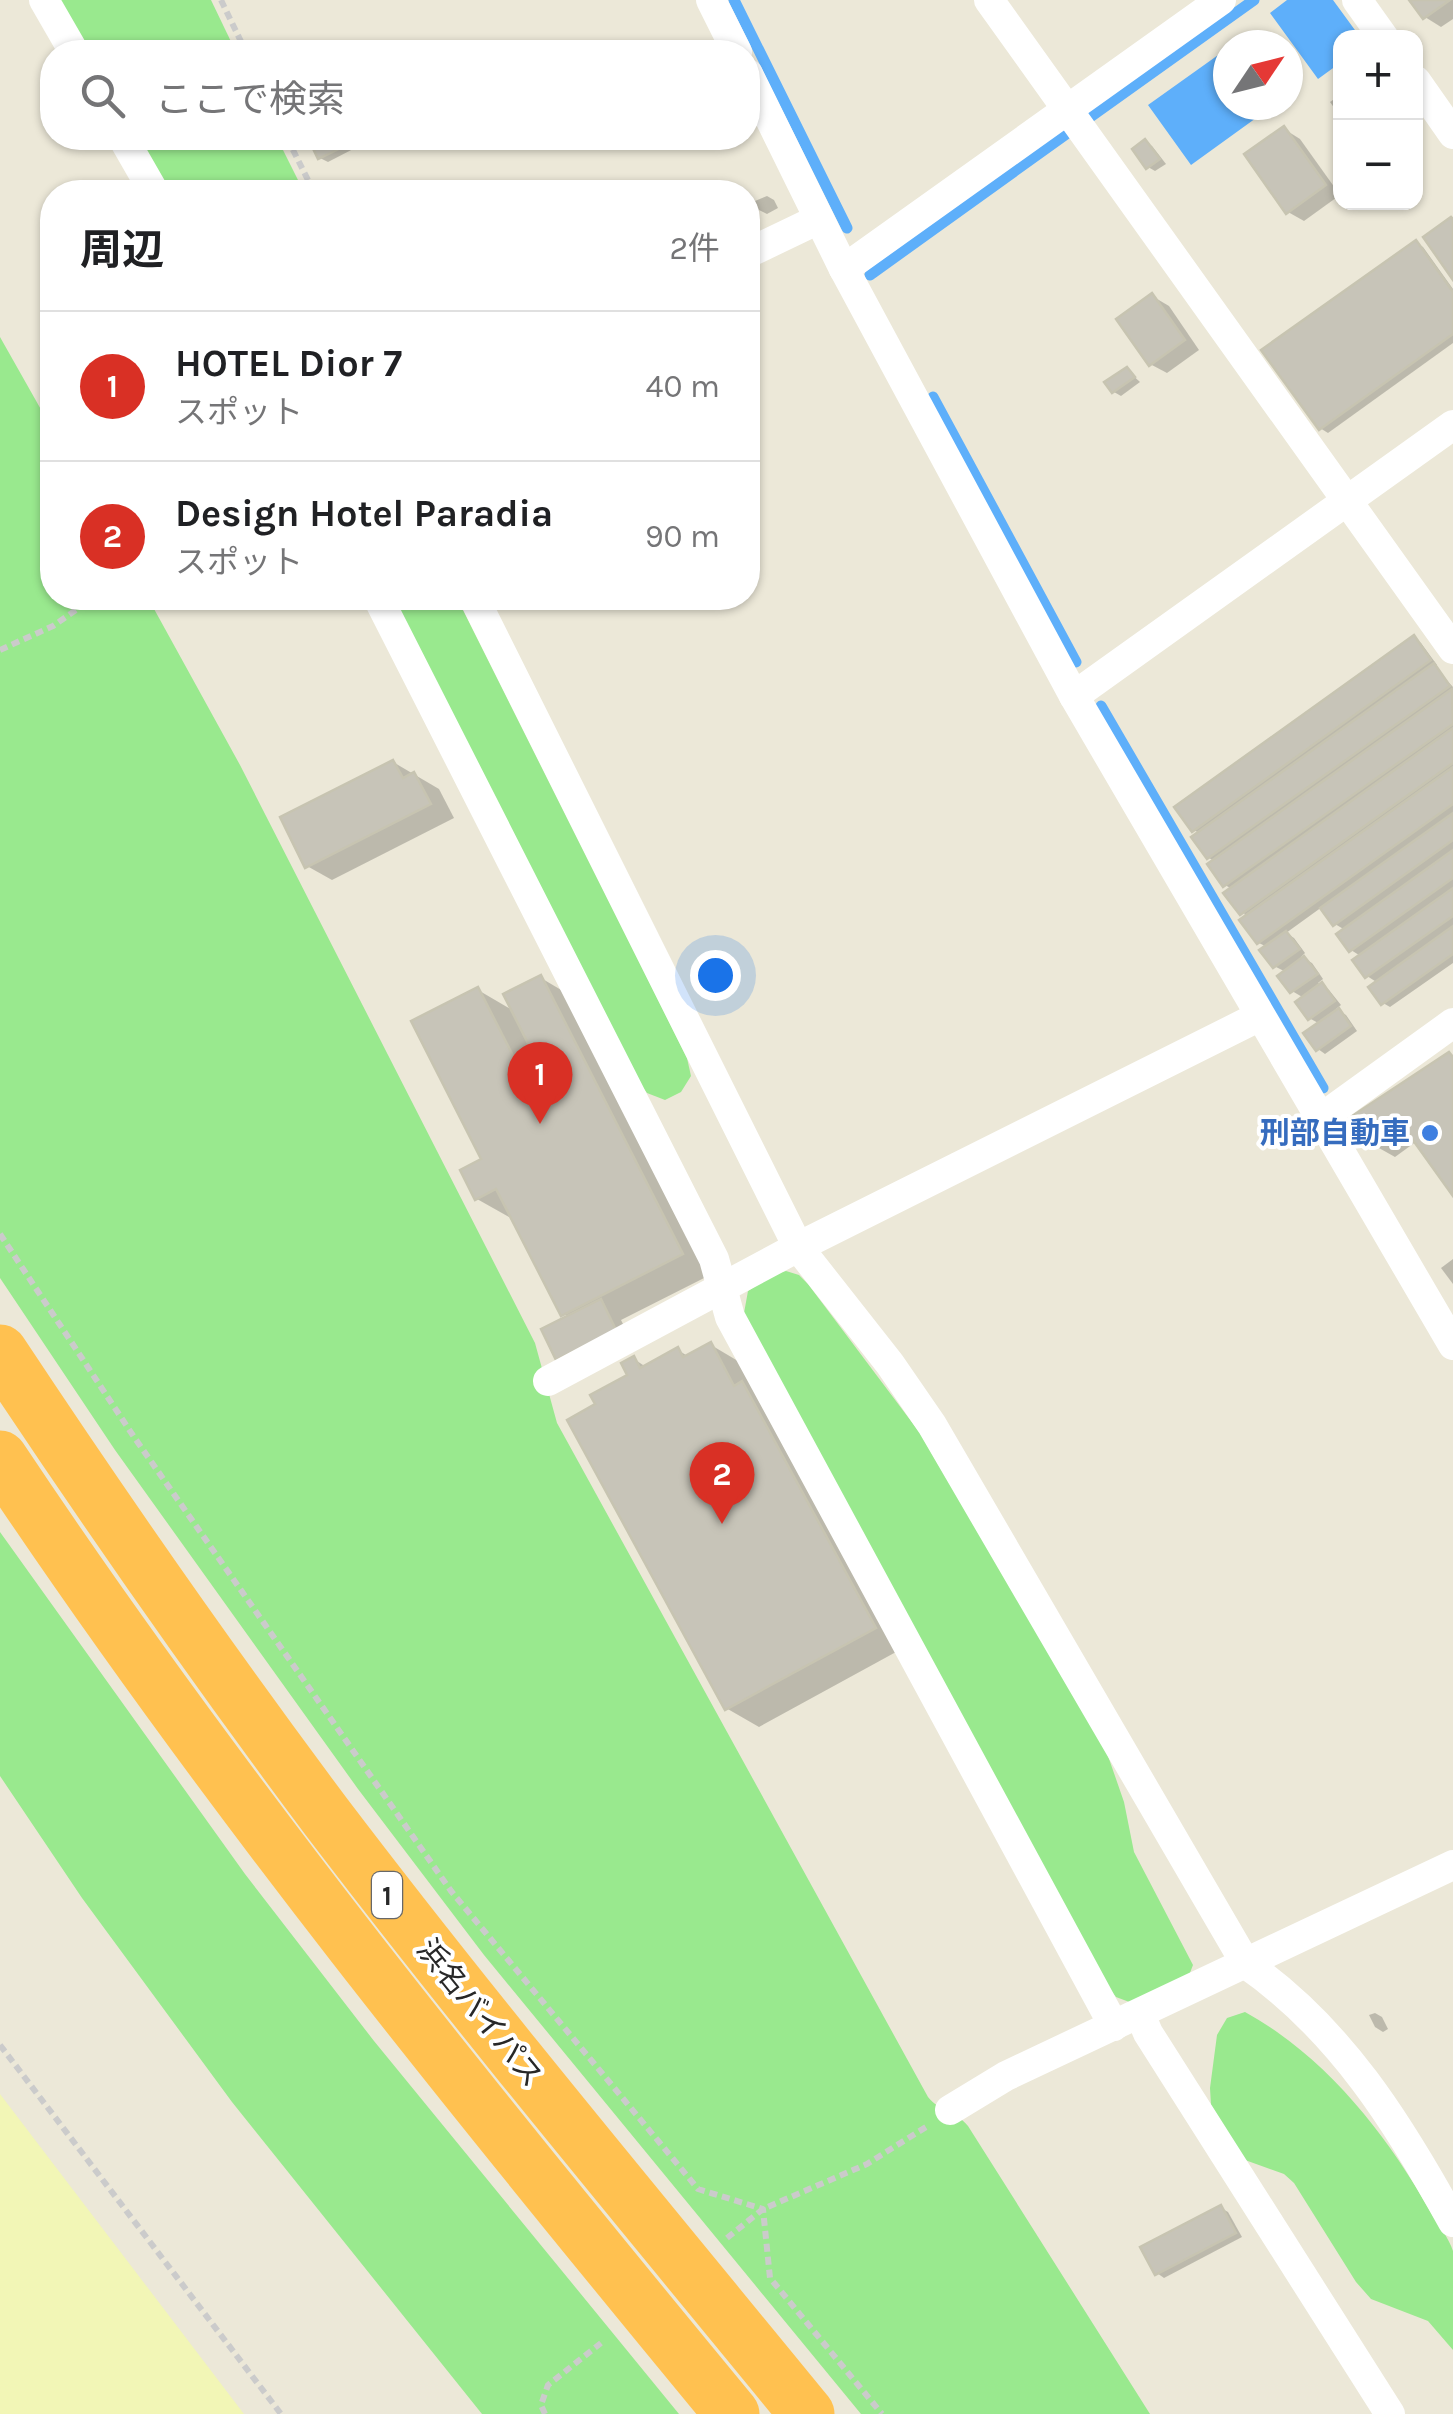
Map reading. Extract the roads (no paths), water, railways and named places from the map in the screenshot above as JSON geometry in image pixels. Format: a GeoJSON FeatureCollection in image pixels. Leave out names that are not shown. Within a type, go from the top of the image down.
{"type":"FeatureCollection","features":[{"type":"Feature","properties":{"kind":"highway","name":"浜名バイパス"},"geometry":{"type":"LineString","coordinates":[[0,1352],[201,1645],[325,1814],[452,1980],[807,2414]]}},
{"type":"Feature","properties":{"kind":"highway","name":"浜名バイパス"},"geometry":{"type":"LineString","coordinates":[[0,1458],[153,1679],[278,1849],[419,2031],[732,2414]]}},
{"type":"Feature","properties":{"kind":"street"},"geometry":{"type":"LineString","coordinates":[[44,0],[67,40]]}},
{"type":"Feature","properties":{"kind":"street"},"geometry":{"type":"LineString","coordinates":[[711,0],[731,40]]}},
{"type":"Feature","properties":{"kind":"street"},"geometry":{"type":"LineString","coordinates":[[989,0],[1453,648]]}},
{"type":"Feature","properties":{"kind":"street"},"geometry":{"type":"LineString","coordinates":[[844,269],[1220,0]]}},
{"type":"Feature","properties":{"kind":"street"},"geometry":{"type":"LineString","coordinates":[[1358,0],[1379,30]]}},
{"type":"Feature","properties":{"kind":"street"},"geometry":{"type":"LineString","coordinates":[[1423,91],[1453,134]]}},
{"type":"Feature","properties":{"kind":"street"},"geometry":{"type":"LineString","coordinates":[[760,99],[844,269],[1074,696],[1453,1346]]}},
{"type":"Feature","properties":{"kind":"street"},"geometry":{"type":"LineString","coordinates":[[130,150],[147,180]]}},
{"type":"Feature","properties":{"kind":"street"},"geometry":{"type":"LineString","coordinates":[[760,248],[819,219]]}},
{"type":"Feature","properties":{"kind":"street"},"geometry":{"type":"LineString","coordinates":[[1074,696],[1453,426]]}},
{"type":"Feature","properties":{"kind":"street"},"geometry":{"type":"LineString","coordinates":[[384,610],[714,1259],[730,1317],[1127,2020],[1148,2033],[1390,2414]]}},
{"type":"Feature","properties":{"kind":"street"},"geometry":{"type":"LineString","coordinates":[[480,610],[798,1247],[890,1364],[952,1456],[1246,1964],[1308,2015],[1373,2090],[1453,2222]]}},
{"type":"Feature","properties":{"kind":"street"},"geometry":{"type":"LineString","coordinates":[[548,1381],[798,1247],[1260,1016]]}},
{"type":"Feature","properties":{"kind":"street"},"geometry":{"type":"LineString","coordinates":[[1320,1118],[1453,1024]]}},
{"type":"Feature","properties":{"kind":"street"},"geometry":{"type":"LineString","coordinates":[[950,2110],[1006,2076],[1453,1865]]}},
{"type":"Feature","properties":{"kind":"water"},"geometry":{"type":"Polygon","coordinates":[[[1287,0],[1333,0],[1355,30],[1333,30],[1333,68],[1318,79],[1303,58],[1303,30],[1282,30],[1270,13],[1287,0]]]}},
{"type":"Feature","properties":{"kind":"water"},"geometry":{"type":"Polygon","coordinates":[[[1213,59],[1213,120],[1253,120],[1191,165],[1148,105],[1213,59]]]}},
{"type":"Feature","properties":{"kind":"waterway"},"geometry":{"type":"LineString","coordinates":[[734,0],[754,40]]}},
{"type":"Feature","properties":{"kind":"waterway"},"geometry":{"type":"LineString","coordinates":[[1086,120],[1254,0]]}},
{"type":"Feature","properties":{"kind":"waterway"},"geometry":{"type":"LineString","coordinates":[[760,52],[847,228]]}},
{"type":"Feature","properties":{"kind":"waterway"},"geometry":{"type":"LineString","coordinates":[[870,275],[1069,132]]}},
{"type":"Feature","properties":{"kind":"waterway"},"geometry":{"type":"LineString","coordinates":[[933,397],[1076,662]]}},
{"type":"Feature","properties":{"kind":"waterway"},"geometry":{"type":"LineString","coordinates":[[1101,706],[1323,1088]]}},
{"type":"Feature","properties":{"kind":"place","name":"HOTEL Dior 7"},"geometry":{"type":"Point","coordinates":[540,1124]}},
{"type":"Feature","properties":{"kind":"place","name":"刑部自動車"},"geometry":{"type":"Point","coordinates":[1430,1133]}},
{"type":"Feature","properties":{"kind":"place","name":"Design Hotel Paradia"},"geometry":{"type":"Point","coordinates":[722,1524]}}]}
